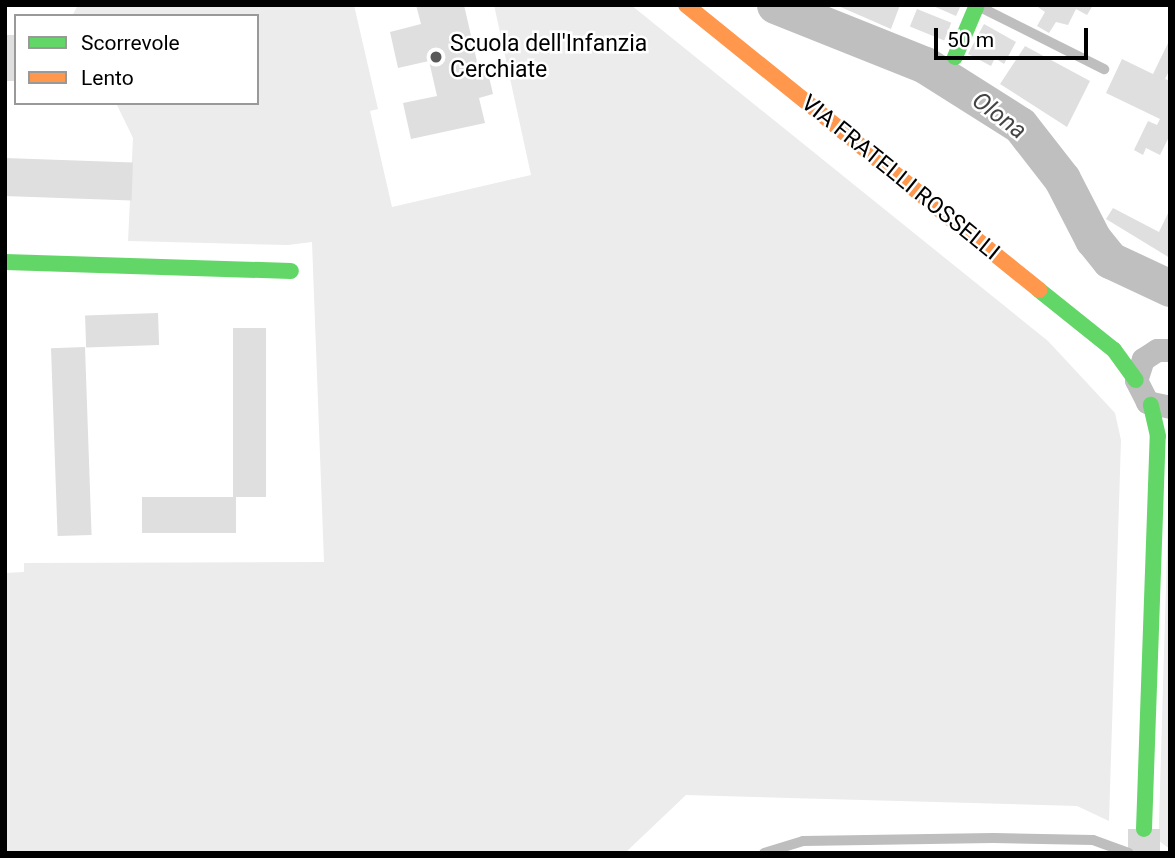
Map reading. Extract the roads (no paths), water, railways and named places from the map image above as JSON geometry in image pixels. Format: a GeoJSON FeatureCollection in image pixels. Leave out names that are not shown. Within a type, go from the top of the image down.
{"type":"FeatureCollection","features":[{"type":"Feature","properties":{"kind":"street","name":"VIA FRATELLI ROSSELLI"},"geometry":{"type":"LineString","coordinates":[[686,5],[1114,350],[1136,380]]}},
{"type":"Feature","properties":{"kind":"street"},"geometry":{"type":"LineString","coordinates":[[955,57],[978,5]]}},
{"type":"Feature","properties":{"kind":"street"},"geometry":{"type":"LineString","coordinates":[[5,262],[292,271]]}},
{"type":"Feature","properties":{"kind":"street"},"geometry":{"type":"LineString","coordinates":[[1114,350],[1161,347]]}},
{"type":"Feature","properties":{"kind":"street"},"geometry":{"type":"LineString","coordinates":[[1144,829],[1158,436],[1164,408],[1136,380],[1139,365],[1161,347]]}},
{"type":"Feature","properties":{"kind":"lane"},"geometry":{"type":"LineString","coordinates":[[978,5],[1104,69]]}},
{"type":"Feature","properties":{"kind":"lane"},"geometry":{"type":"LineString","coordinates":[[764,853],[803,841],[993,838],[1093,840],[1129,853]]}},
{"type":"Feature","properties":{"kind":"waterway","name":"Olona"},"geometry":{"type":"LineString","coordinates":[[775,5],[925,65],[1020,125],[1062,179],[1093,239],[1110,260],[1170,288]]}},
{"type":"Feature","properties":{"kind":"tunnel"},"geometry":{"type":"LineString","coordinates":[[1144,829],[1144,853]]}},
{"type":"Feature","properties":{"kind":"place","name":"Scuola dell'Infanzia Cerchiate"},"geometry":{"type":"Point","coordinates":[436,57]}}]}
